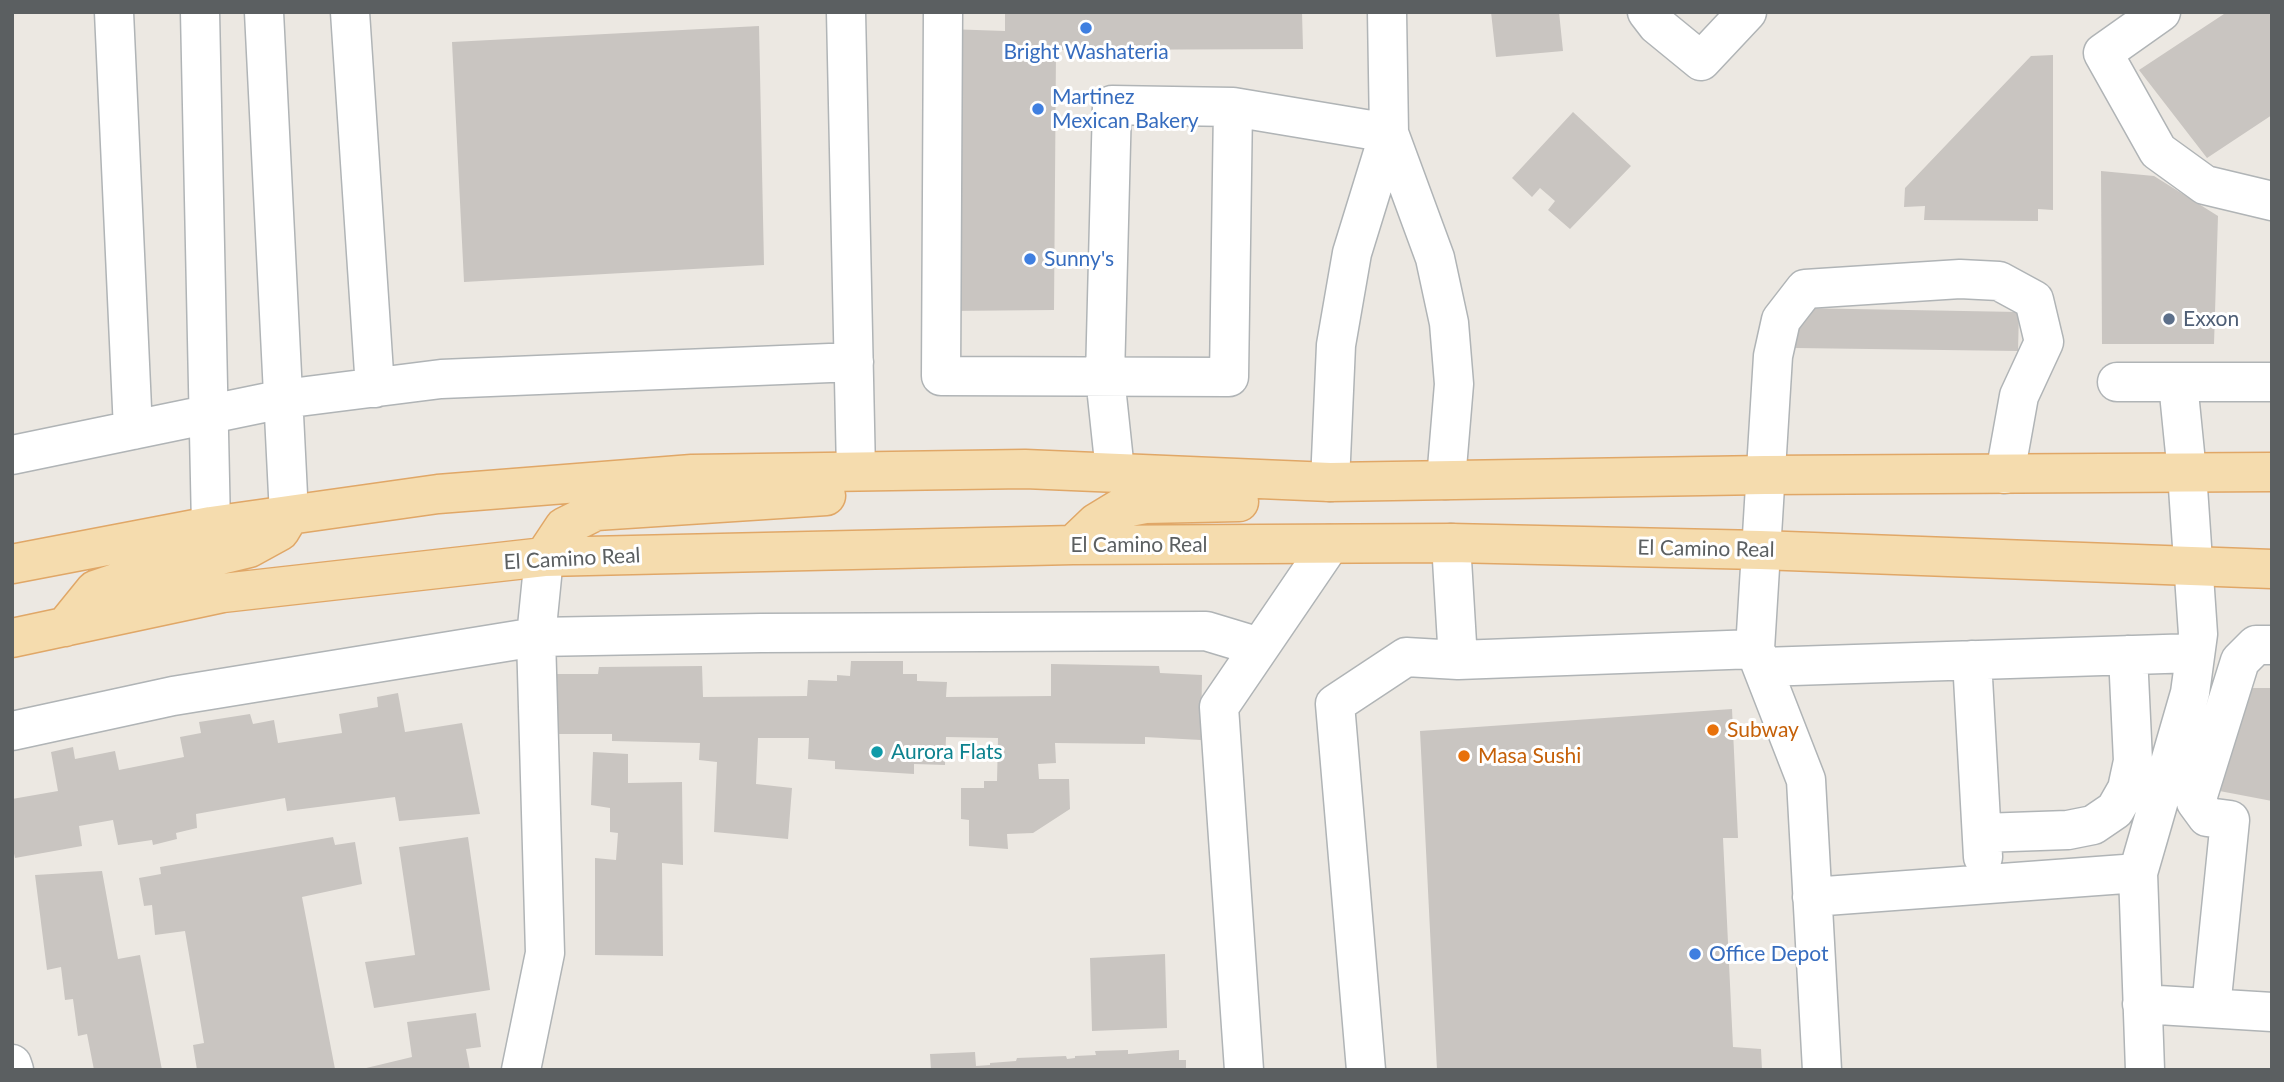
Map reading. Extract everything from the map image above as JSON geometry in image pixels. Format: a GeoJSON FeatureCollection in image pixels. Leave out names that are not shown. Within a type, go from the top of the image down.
{"type":"FeatureCollection","features":[{"type":"Feature","properties":{"kind":"main road"},"geometry":{"type":"LineString","coordinates":[[12,564],[211,526],[438,494],[678,475],[1025,469],[1330,482],[1765,475],[2272,472]]}},
{"type":"Feature","properties":{"kind":"main road"},"geometry":{"type":"LineString","coordinates":[[544,557],[564,527],[596,511],[829,496],[846,491],[856,471]]}},
{"type":"Feature","properties":{"kind":"main road"},"geometry":{"type":"LineString","coordinates":[[1073,545],[1096,523],[1119,509],[1145,503],[1380,501],[1419,495],[1446,480]]}},
{"type":"Feature","properties":{"kind":"main road"},"geometry":{"type":"LineString","coordinates":[[65,627],[95,590],[142,574],[249,548],[280,531],[289,515]]}},
{"type":"Feature","properties":{"kind":"main road","name":"El Camino Real"},"geometry":{"type":"LineString","coordinates":[[12,638],[223,593],[544,557],[1073,545],[1451,543],[1760,550],[2272,569]]}},
{"type":"Feature","properties":{"kind":"street"},"geometry":{"type":"LineString","coordinates":[[114,12],[133,430]]}},
{"type":"Feature","properties":{"kind":"street"},"geometry":{"type":"LineString","coordinates":[[200,12],[211,526]]}},
{"type":"Feature","properties":{"kind":"street"},"geometry":{"type":"LineString","coordinates":[[264,12],[289,515]]}},
{"type":"Feature","properties":{"kind":"street"},"geometry":{"type":"LineString","coordinates":[[350,12],[375,388]]}},
{"type":"Feature","properties":{"kind":"street"},"geometry":{"type":"LineString","coordinates":[[846,12],[856,471]]}},
{"type":"Feature","properties":{"kind":"street"},"geometry":{"type":"LineString","coordinates":[[943,12],[942,376],[1229,377],[1233,107]]}},
{"type":"Feature","properties":{"kind":"street"},"geometry":{"type":"LineString","coordinates":[[1330,482],[1336,345],[1352,253],[1389,133],[1387,12]]}},
{"type":"Feature","properties":{"kind":"street"},"geometry":{"type":"LineString","coordinates":[[1647,12],[1657,24],[1701,61],[1747,12]]}},
{"type":"Feature","properties":{"kind":"street"},"geometry":{"type":"LineString","coordinates":[[2161,12],[2103,53],[2158,151],[2206,184],[2272,201]]}},
{"type":"Feature","properties":{"kind":"street"},"geometry":{"type":"LineString","coordinates":[[1115,471],[1105,377],[1112,105],[1233,107],[1389,133]]}},
{"type":"Feature","properties":{"kind":"street"},"geometry":{"type":"LineString","coordinates":[[1389,133],[1435,258],[1449,323],[1454,384],[1446,480]]}},
{"type":"Feature","properties":{"kind":"street"},"geometry":{"type":"LineString","coordinates":[[1822,1070],[1806,780],[1758,658],[1760,550],[1773,356],[1781,320],[1805,289],[1961,279],[1999,281],[2034,300],[2044,342],[2020,396],[2005,474]]}},
{"type":"Feature","properties":{"kind":"street"},"geometry":{"type":"LineString","coordinates":[[12,455],[284,399],[440,379],[854,362]]}},
{"type":"Feature","properties":{"kind":"street"},"geometry":{"type":"LineString","coordinates":[[2116,382],[2272,382]]}},
{"type":"Feature","properties":{"kind":"street"},"geometry":{"type":"LineString","coordinates":[[2145,1070],[2138,873],[2190,693],[2198,634],[2178,383]]}},
{"type":"Feature","properties":{"kind":"street"},"geometry":{"type":"LineString","coordinates":[[1451,543],[1458,660]]}},
{"type":"Feature","properties":{"kind":"street"},"geometry":{"type":"LineString","coordinates":[[1244,1070],[1219,707],[1330,544]]}},
{"type":"Feature","properties":{"kind":"street"},"geometry":{"type":"LineString","coordinates":[[521,1070],[545,953],[536,637],[544,557]]}},
{"type":"Feature","properties":{"kind":"street"},"geometry":{"type":"LineString","coordinates":[[12,731],[173,696],[536,637],[1206,631],[1259,648]]}},
{"type":"Feature","properties":{"kind":"street"},"geometry":{"type":"LineString","coordinates":[[2211,1008],[2231,820],[2207,817],[2196,802],[2240,661],[2256,645],[2272,645]]}},
{"type":"Feature","properties":{"kind":"street"},"geometry":{"type":"LineString","coordinates":[[1366,1070],[1335,704],[1406,657],[1458,660],[1972,660],[2195,653]]}},
{"type":"Feature","properties":{"kind":"street"},"geometry":{"type":"LineString","coordinates":[[1982,833],[2068,830],[2093,825],[2115,810],[2127,789],[2133,761],[2128,655]]}},
{"type":"Feature","properties":{"kind":"street"},"geometry":{"type":"LineString","coordinates":[[1972,660],[1984,884]]}},
{"type":"Feature","properties":{"kind":"street"},"geometry":{"type":"LineString","coordinates":[[2175,744],[2211,754]]}},
{"type":"Feature","properties":{"kind":"street"},"geometry":{"type":"LineString","coordinates":[[1812,897],[2138,873]]}},
{"type":"Feature","properties":{"kind":"street"},"geometry":{"type":"LineString","coordinates":[[2142,1004],[2272,1012]]}},
{"type":"Feature","properties":{"kind":"street"},"geometry":{"type":"LineString","coordinates":[[12,1064],[14,1070]]}},
{"type":"Feature","properties":{"kind":"building"},"geometry":{"type":"Polygon","coordinates":[[[1005,12],[1302,12],[1303,49],[1056,50],[1054,310],[945,311],[947,29],[1005,31],[1005,12]]]}},
{"type":"Feature","properties":{"kind":"building"},"geometry":{"type":"Polygon","coordinates":[[[1491,12],[1559,12],[1563,51],[1496,57],[1491,12]]]}},
{"type":"Feature","properties":{"kind":"building"},"geometry":{"type":"Polygon","coordinates":[[[2227,12],[2272,12],[2272,115],[2207,158],[2139,70],[2227,12]]]}},
{"type":"Feature","properties":{"kind":"building"},"geometry":{"type":"Polygon","coordinates":[[[759,26],[764,265],[464,282],[452,42],[759,26]]]}},
{"type":"Feature","properties":{"kind":"building"},"geometry":{"type":"Polygon","coordinates":[[[2053,55],[2053,210],[2038,209],[2038,221],[1924,220],[1925,206],[1904,207],[1905,188],[2031,56],[2053,55]]]}},
{"type":"Feature","properties":{"kind":"building"},"geometry":{"type":"Polygon","coordinates":[[[1573,112],[1631,166],[1570,229],[1548,210],[1555,201],[1540,188],[1532,197],[1512,178],[1573,112]]]}},
{"type":"Feature","properties":{"kind":"building"},"geometry":{"type":"Polygon","coordinates":[[[2101,171],[2154,176],[2218,216],[2214,344],[2102,344],[2101,171]]]}},
{"type":"Feature","properties":{"kind":"building"},"geometry":{"type":"Polygon","coordinates":[[[1797,308],[2019,312],[2018,351],[1795,348],[1797,308]]]}},
{"type":"Feature","properties":{"kind":"building","name":"Aurora Flats"},"geometry":{"type":"Polygon","coordinates":[[[851,661],[903,661],[903,674],[917,674],[917,681],[947,682],[946,697],[1051,696],[1051,664],[1159,666],[1160,673],[1202,675],[1201,740],[1145,737],[1145,744],[1055,743],[1056,763],[1038,764],[1039,779],[1069,779],[1070,809],[1033,833],[1007,834],[1008,849],[969,846],[969,820],[961,819],[961,788],[984,788],[984,781],[997,781],[998,738],[946,737],[945,765],[914,764],[914,774],[835,769],[835,761],[808,759],[809,738],[758,738],[756,784],[792,788],[788,839],[714,832],[717,762],[699,760],[700,743],[612,741],[612,734],[557,734],[554,674],[598,674],[599,667],[702,666],[703,697],[807,696],[808,680],[837,681],[837,675],[850,676],[851,661]]]}},
{"type":"Feature","properties":{"kind":"building"},"geometry":{"type":"Polygon","coordinates":[[[2241,688],[2272,688],[2272,801],[2209,789],[2241,688]]]}},
{"type":"Feature","properties":{"kind":"building"},"geometry":{"type":"Polygon","coordinates":[[[398,693],[405,732],[462,723],[480,814],[399,821],[395,797],[287,811],[285,798],[196,814],[197,828],[176,833],[177,839],[153,845],[152,840],[118,845],[113,820],[79,826],[82,846],[15,858],[12,845],[12,799],[58,791],[51,752],[73,747],[75,759],[115,751],[119,770],[184,757],[180,737],[201,733],[199,722],[250,714],[253,724],[274,720],[278,743],[342,733],[339,714],[378,707],[377,697],[398,693]]]}},
{"type":"Feature","properties":{"kind":"building"},"geometry":{"type":"Polygon","coordinates":[[[1732,709],[1738,838],[1723,838],[1733,1047],[1761,1049],[1762,1070],[1437,1070],[1420,731],[1732,709]]]}},
{"type":"Feature","properties":{"kind":"building"},"geometry":{"type":"Polygon","coordinates":[[[593,752],[628,754],[628,783],[682,782],[683,865],[662,863],[663,956],[595,955],[595,858],[616,860],[618,833],[610,832],[610,808],[591,805],[593,752]]]}},
{"type":"Feature","properties":{"kind":"building"},"geometry":{"type":"Polygon","coordinates":[[[333,837],[335,845],[355,842],[362,884],[302,897],[335,1069],[197,1070],[193,1045],[204,1043],[185,931],[155,935],[152,905],[144,906],[139,878],[161,874],[160,867],[333,837]]]}},
{"type":"Feature","properties":{"kind":"building"},"geometry":{"type":"Polygon","coordinates":[[[468,837],[490,990],[374,1008],[365,962],[415,955],[399,847],[468,837]]]}},
{"type":"Feature","properties":{"kind":"building"},"geometry":{"type":"Polygon","coordinates":[[[102,871],[118,959],[140,955],[162,1070],[94,1070],[87,1034],[78,1036],[73,999],[65,1000],[61,967],[47,970],[35,875],[102,871]]]}},
{"type":"Feature","properties":{"kind":"building"},"geometry":{"type":"Polygon","coordinates":[[[1165,954],[1167,1028],[1092,1031],[1090,958],[1165,954]]]}},
{"type":"Feature","properties":{"kind":"building"},"geometry":{"type":"Polygon","coordinates":[[[476,1013],[481,1047],[466,1049],[470,1070],[358,1070],[412,1057],[407,1022],[476,1013]]]}},
{"type":"Feature","properties":{"kind":"building"},"geometry":{"type":"Polygon","coordinates":[[[1128,1050],[1128,1054],[1179,1050],[1179,1060],[1186,1060],[1186,1070],[931,1070],[930,1054],[975,1052],[976,1066],[1016,1061],[1017,1058],[1066,1056],[1067,1059],[1096,1055],[1095,1051],[1128,1050]]]}},
{"type":"Feature","properties":{"kind":"place","name":"Bright Washateria"},"geometry":{"type":"Point","coordinates":[1086,28]}},
{"type":"Feature","properties":{"kind":"place","name":"Martinez Mexican Bakery"},"geometry":{"type":"Point","coordinates":[1038,109]}},
{"type":"Feature","properties":{"kind":"place","name":"Sunny's"},"geometry":{"type":"Point","coordinates":[1030,259]}},
{"type":"Feature","properties":{"kind":"place","name":"Exxon"},"geometry":{"type":"Point","coordinates":[2169,319]}},
{"type":"Feature","properties":{"kind":"place","name":"Subway"},"geometry":{"type":"Point","coordinates":[1713,730]}},
{"type":"Feature","properties":{"kind":"place","name":"Aurora Flats"},"geometry":{"type":"Point","coordinates":[877,752]}},
{"type":"Feature","properties":{"kind":"place","name":"Masa Sushi"},"geometry":{"type":"Point","coordinates":[1464,756]}},
{"type":"Feature","properties":{"kind":"place","name":"Office Depot"},"geometry":{"type":"Point","coordinates":[1695,954]}}]}
